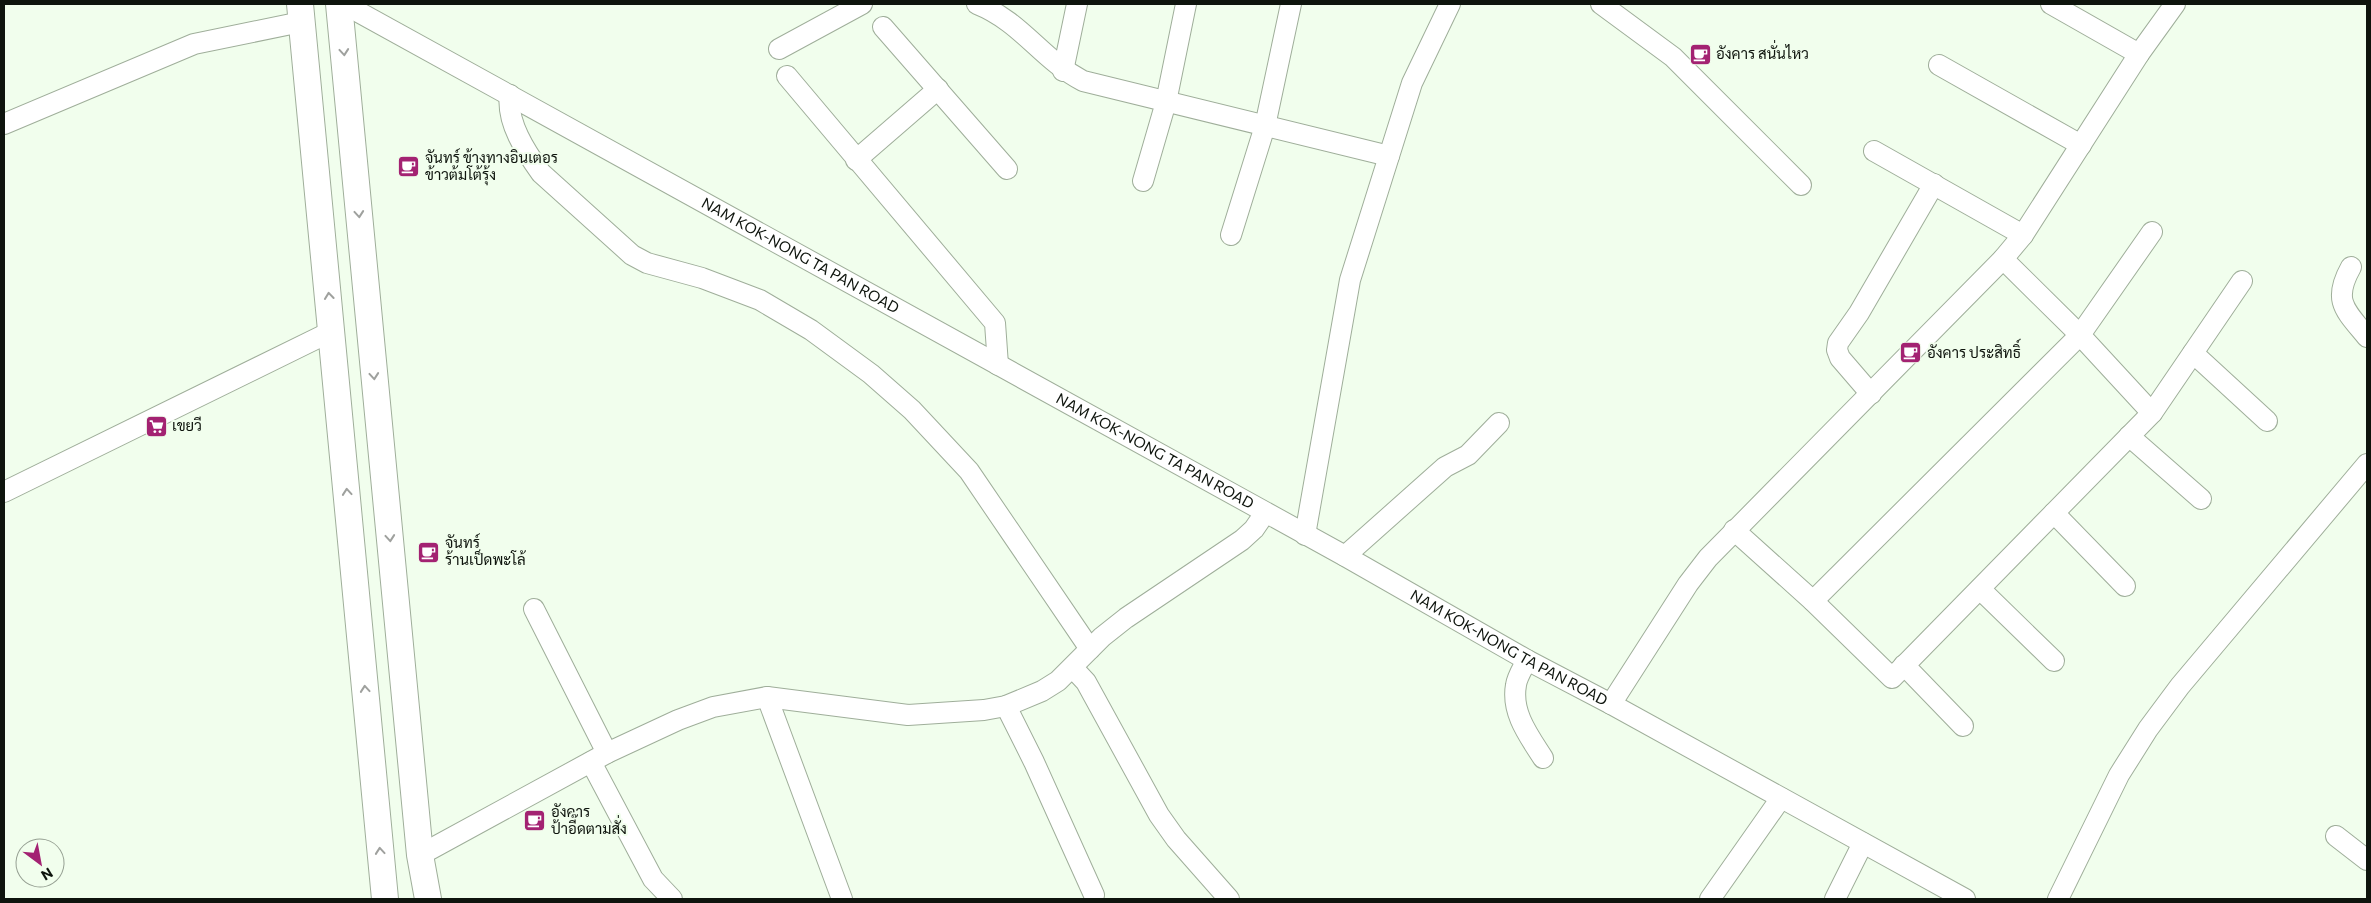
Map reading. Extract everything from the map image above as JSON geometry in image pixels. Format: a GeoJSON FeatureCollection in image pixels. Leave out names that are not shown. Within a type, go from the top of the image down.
{"type":"FeatureCollection","features":[{"type":"Feature","properties":{"kind":"main road"},"geometry":{"type":"LineString","coordinates":[[339,4],[420,855],[428,899]]}},
{"type":"Feature","properties":{"kind":"main road"},"geometry":{"type":"LineString","coordinates":[[300,13],[332,330],[381,897]]}},
{"type":"Feature","properties":{"kind":"street","name":"NAM KOK-NONG TA PAN ROAD"},"geometry":{"type":"LineString","coordinates":[[344,4],[1344,556],[1527,660],[1611,704],[1965,899]]}},
{"type":"Feature","properties":{"kind":"street"},"geometry":{"type":"LineString","coordinates":[[779,49],[862,4]]}},
{"type":"Feature","properties":{"kind":"street"},"geometry":{"type":"LineString","coordinates":[[977,4],[994,11],[1015,25],[1063,71],[1083,81],[1389,156]]}},
{"type":"Feature","properties":{"kind":"street"},"geometry":{"type":"LineString","coordinates":[[1063,71],[1077,4]]}},
{"type":"Feature","properties":{"kind":"street"},"geometry":{"type":"LineString","coordinates":[[1143,181],[1166,102],[1186,4]]}},
{"type":"Feature","properties":{"kind":"street"},"geometry":{"type":"LineString","coordinates":[[1232,235],[1264,126],[1291,4]]}},
{"type":"Feature","properties":{"kind":"street"},"geometry":{"type":"LineString","coordinates":[[1305,535],[1350,280],[1412,84],[1450,4]]}},
{"type":"Feature","properties":{"kind":"street"},"geometry":{"type":"LineString","coordinates":[[1601,4],[1674,57],[1801,185]]}},
{"type":"Feature","properties":{"kind":"street"},"geometry":{"type":"LineString","coordinates":[[2051,4],[2139,54]]}},
{"type":"Feature","properties":{"kind":"street"},"geometry":{"type":"LineString","coordinates":[[1611,704],[1688,584],[1734,530],[2003,260],[2023,235],[2139,54],[2175,4]]}},
{"type":"Feature","properties":{"kind":"street"},"geometry":{"type":"LineString","coordinates":[[4,124],[194,44],[300,13]]}},
{"type":"Feature","properties":{"kind":"street"},"geometry":{"type":"LineString","coordinates":[[883,26],[1007,169]]}},
{"type":"Feature","properties":{"kind":"street"},"geometry":{"type":"LineString","coordinates":[[1939,65],[2081,145]]}},
{"type":"Feature","properties":{"kind":"street"},"geometry":{"type":"LineString","coordinates":[[787,76],[995,323],[998,365]]}},
{"type":"Feature","properties":{"kind":"street"},"geometry":{"type":"LineString","coordinates":[[856,160],[938,89]]}},
{"type":"Feature","properties":{"kind":"street"},"geometry":{"type":"LineString","coordinates":[[510,95],[509,114],[537,167],[620,246],[647,263],[702,278],[760,300],[811,330],[871,374],[912,410],[969,471],[1090,649]]}},
{"type":"Feature","properties":{"kind":"street"},"geometry":{"type":"LineString","coordinates":[[1874,151],[2023,235]]}},
{"type":"Feature","properties":{"kind":"street"},"geometry":{"type":"LineString","coordinates":[[1871,394],[1840,358],[1837,350],[1838,343],[1860,313],[1934,184]]}},
{"type":"Feature","properties":{"kind":"street"},"geometry":{"type":"LineString","coordinates":[[1813,600],[2080,335],[2152,232]]}},
{"type":"Feature","properties":{"kind":"street"},"geometry":{"type":"LineString","coordinates":[[2003,260],[2080,335],[2152,412]]}},
{"type":"Feature","properties":{"kind":"street"},"geometry":{"type":"LineString","coordinates":[[2351,267],[2342,283],[2341,301],[2367,337]]}},
{"type":"Feature","properties":{"kind":"street"},"geometry":{"type":"LineString","coordinates":[[1734,530],[1813,600],[1892,678],[2152,412],[2242,281]]}},
{"type":"Feature","properties":{"kind":"street"},"geometry":{"type":"LineString","coordinates":[[4,492],[332,330]]}},
{"type":"Feature","properties":{"kind":"street"},"geometry":{"type":"LineString","coordinates":[[2193,353],[2267,421]]}},
{"type":"Feature","properties":{"kind":"street"},"geometry":{"type":"LineString","coordinates":[[1344,556],[1445,467],[1468,454],[1500,422]]}},
{"type":"Feature","properties":{"kind":"street"},"geometry":{"type":"LineString","coordinates":[[2129,436],[2201,499]]}},
{"type":"Feature","properties":{"kind":"street"},"geometry":{"type":"LineString","coordinates":[[2058,899],[2119,775],[2148,729],[2180,686],[2367,464]]}},
{"type":"Feature","properties":{"kind":"street"},"geometry":{"type":"LineString","coordinates":[[420,855],[599,758],[678,720],[713,707],[767,698],[908,715],[984,710],[1006,706],[1058,682],[1090,649],[1126,618],[1242,540],[1254,529],[1265,513]]}},
{"type":"Feature","properties":{"kind":"street"},"geometry":{"type":"LineString","coordinates":[[2054,513],[2126,586]]}},
{"type":"Feature","properties":{"kind":"street"},"geometry":{"type":"LineString","coordinates":[[1980,589],[2054,662]]}},
{"type":"Feature","properties":{"kind":"street"},"geometry":{"type":"LineString","coordinates":[[534,609],[653,879],[672,899]]}},
{"type":"Feature","properties":{"kind":"street"},"geometry":{"type":"LineString","coordinates":[[1527,660],[1516,684],[1515,697],[1518,716],[1543,758]]}},
{"type":"Feature","properties":{"kind":"street"},"geometry":{"type":"LineString","coordinates":[[1904,665],[1963,726]]}},
{"type":"Feature","properties":{"kind":"street"},"geometry":{"type":"LineString","coordinates":[[1073,668],[1086,682],[1159,815],[1176,839],[1230,899]]}},
{"type":"Feature","properties":{"kind":"street"},"geometry":{"type":"LineString","coordinates":[[767,698],[842,899]]}},
{"type":"Feature","properties":{"kind":"street"},"geometry":{"type":"LineString","coordinates":[[1006,706],[1034,762],[1094,894]]}},
{"type":"Feature","properties":{"kind":"street"},"geometry":{"type":"LineString","coordinates":[[1710,899],[1781,798]]}},
{"type":"Feature","properties":{"kind":"street"},"geometry":{"type":"LineString","coordinates":[[2336,836],[2367,860]]}},
{"type":"Feature","properties":{"kind":"street"},"geometry":{"type":"LineString","coordinates":[[1835,899],[1863,843]]}},
{"type":"Feature","properties":{"kind":"place","name":"อังคาร สนั่นไหว"},"geometry":{"type":"Point","coordinates":[1700,54]}},
{"type":"Feature","properties":{"kind":"place","name":"จันทร์ ข้างทางอินเตอร ข้าวต้มโต้รุ้ง"},"geometry":{"type":"Point","coordinates":[409,167]}},
{"type":"Feature","properties":{"kind":"place","name":"อังคาร ประสิทธิ์"},"geometry":{"type":"Point","coordinates":[1911,353]}},
{"type":"Feature","properties":{"kind":"place","name":"เขยวี"},"geometry":{"type":"Point","coordinates":[156,426]}},
{"type":"Feature","properties":{"kind":"place","name":"จันทร์ ร้านเป็ดพะโล้"},"geometry":{"type":"Point","coordinates":[429,552]}},
{"type":"Feature","properties":{"kind":"place","name":"อังคาร ป้าอี๊ดตามสั่ง"},"geometry":{"type":"Point","coordinates":[535,821]}}]}
